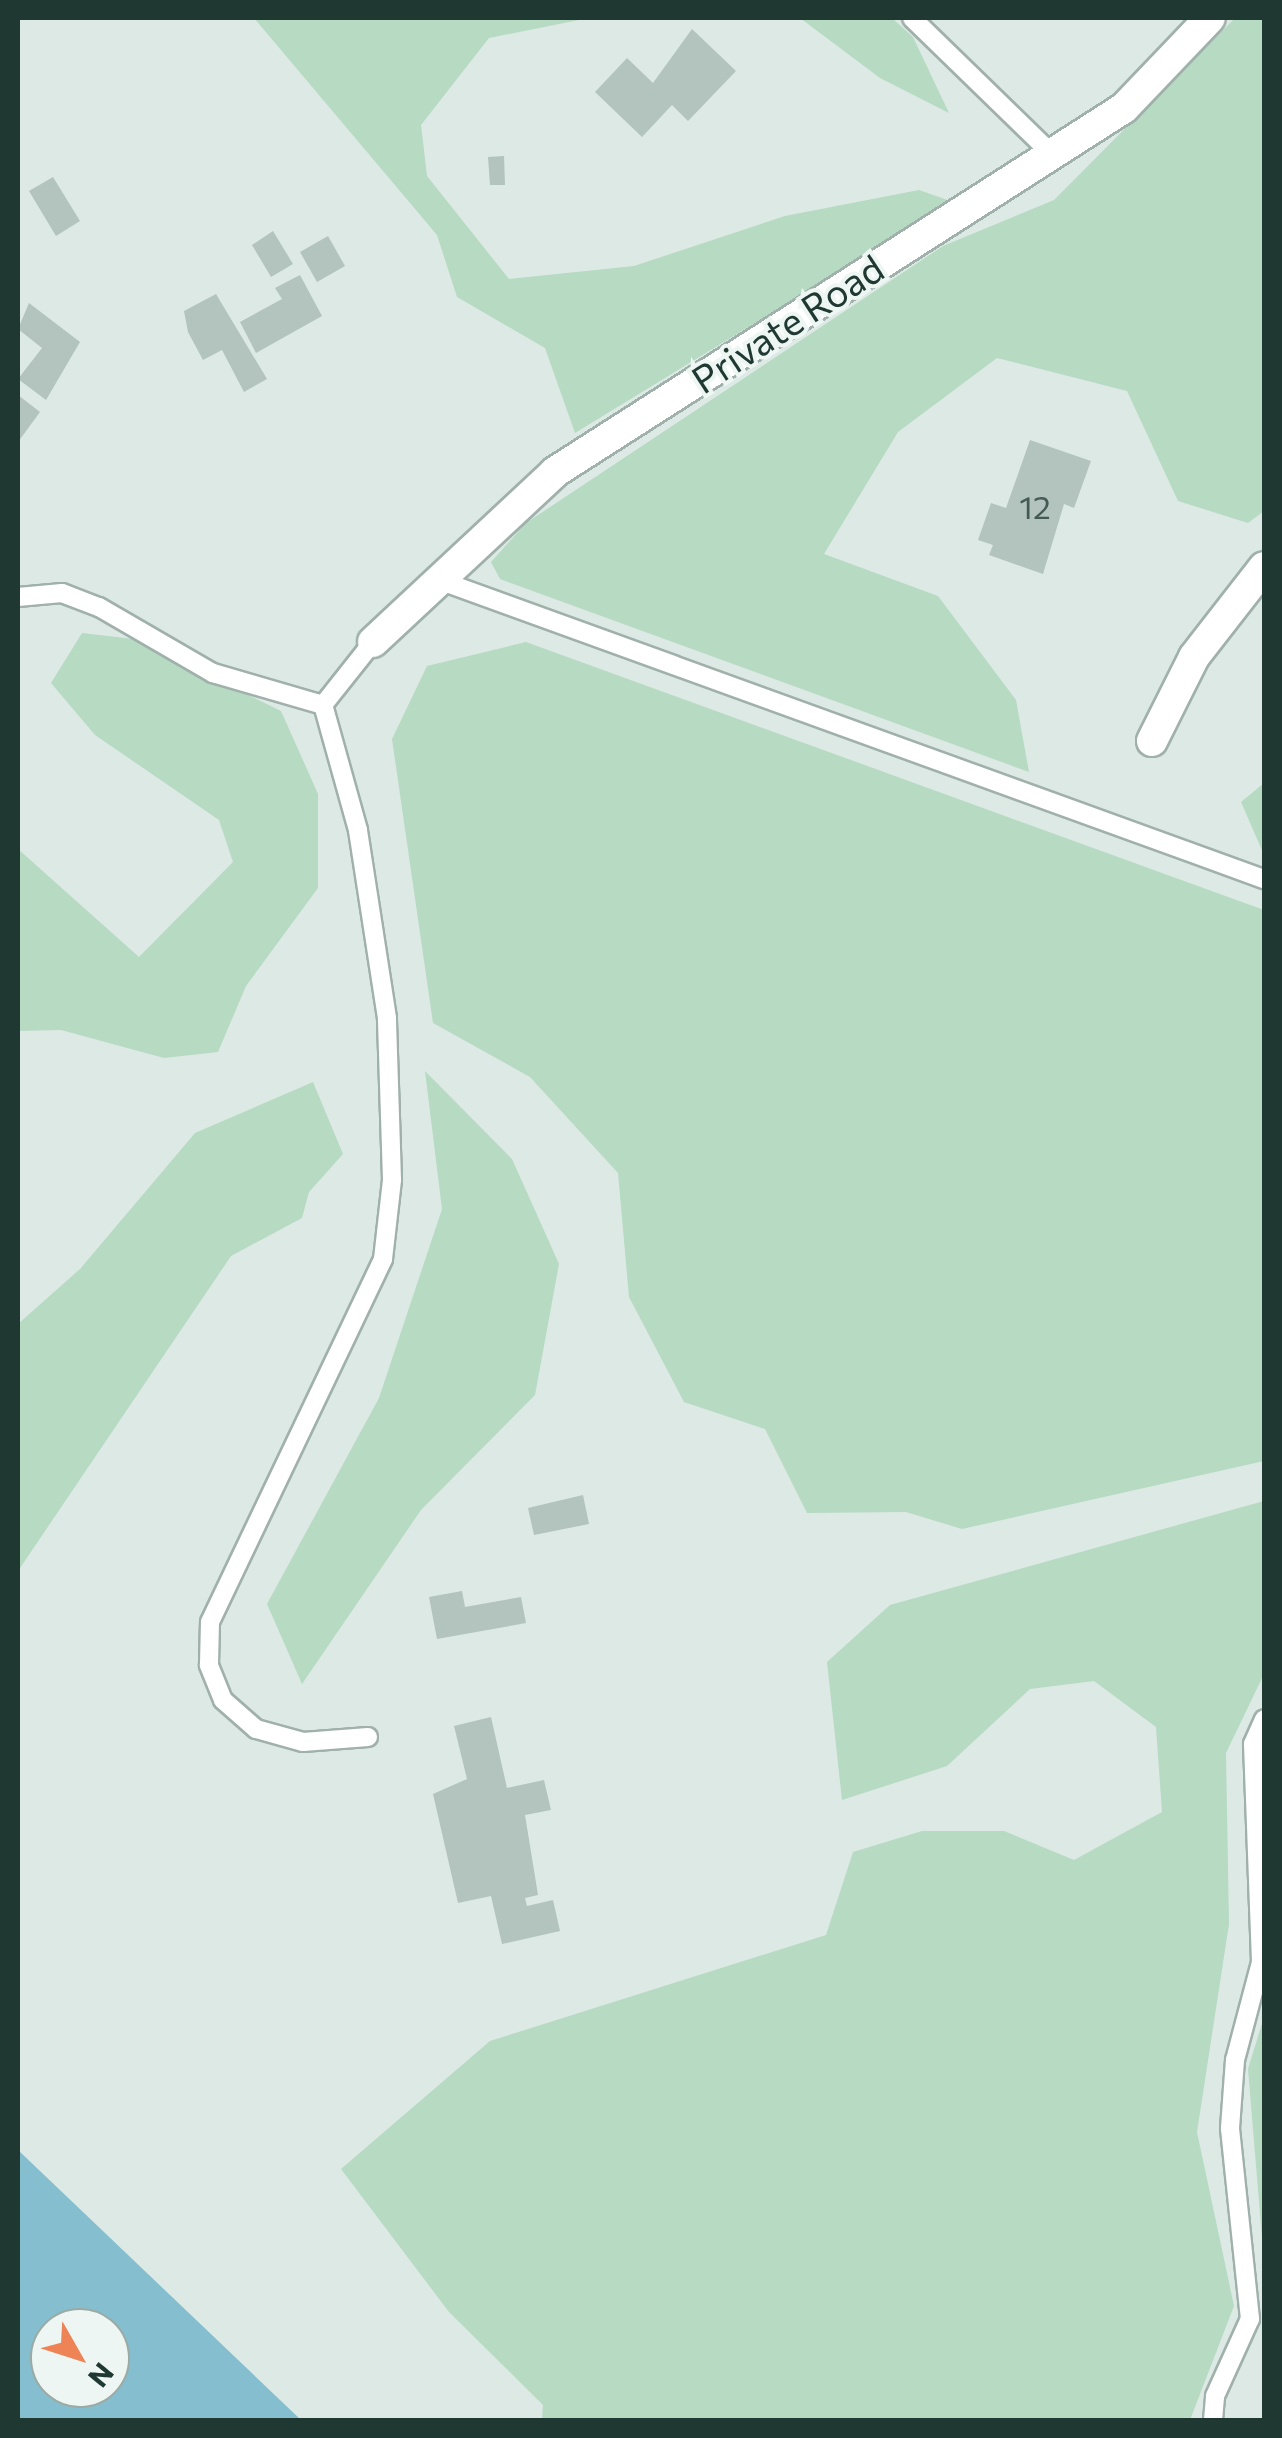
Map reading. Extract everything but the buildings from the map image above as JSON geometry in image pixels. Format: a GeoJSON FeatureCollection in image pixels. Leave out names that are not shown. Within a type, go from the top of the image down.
{"type":"FeatureCollection","features":[{"type":"Feature","properties":{"kind":"street","name":"Private Road"},"geometry":{"type":"LineString","coordinates":[[373,642],[435,579],[555,472],[1124,108],[1210,18]]}},
{"type":"Feature","properties":{"kind":"street"},"geometry":{"type":"LineString","coordinates":[[1152,742],[1194,657],[1264,566]]}},
{"type":"Feature","properties":{"kind":"lane"},"geometry":{"type":"LineString","coordinates":[[912,18],[1052,154]]}},
{"type":"Feature","properties":{"kind":"lane"},"geometry":{"type":"LineString","coordinates":[[435,579],[1264,879]]}},
{"type":"Feature","properties":{"kind":"lane"},"geometry":{"type":"LineString","coordinates":[[18,597],[81,600],[213,672],[322,705]]}},
{"type":"Feature","properties":{"kind":"lane"},"geometry":{"type":"LineString","coordinates":[[322,705],[373,642]]}},
{"type":"Feature","properties":{"kind":"lane"},"geometry":{"type":"LineString","coordinates":[[322,705],[358,830],[387,1018],[392,1162],[383,1259],[210,1622],[209,1665],[222,1700],[256,1730],[303,1742],[368,1737]]}},
{"type":"Feature","properties":{"kind":"lane"},"geometry":{"type":"LineString","coordinates":[[1214,2420],[1220,2382],[1250,2319],[1230,2128],[1235,2060],[1260,1962],[1261,1865],[1253,1744],[1264,1719]]}},
{"type":"Feature","properties":{"kind":"green space"},"geometry":{"type":"Polygon","coordinates":[[[254,18],[589,18],[489,38],[421,125],[427,176],[509,279],[634,266],[785,216],[919,190],[953,202],[575,433],[545,348],[457,297],[437,235],[254,18]]]}},
{"type":"Feature","properties":{"kind":"green space"},"geometry":{"type":"Polygon","coordinates":[[[800,18],[892,18],[913,37],[949,113],[880,78],[800,18]]]}},
{"type":"Feature","properties":{"kind":"green space"},"geometry":{"type":"Polygon","coordinates":[[[1235,18],[1264,18],[1264,511],[1248,523],[1178,501],[1127,391],[997,358],[898,432],[824,554],[938,596],[1016,700],[1029,772],[500,579],[491,562],[526,523],[943,246],[1054,200],[1235,18]]]}},
{"type":"Feature","properties":{"kind":"green space"},"geometry":{"type":"Polygon","coordinates":[[[82,633],[133,639],[281,711],[318,794],[318,888],[246,986],[218,1052],[164,1058],[61,1030],[18,1031],[18,849],[139,957],[233,862],[219,820],[95,735],[51,683],[82,633]]]}},
{"type":"Feature","properties":{"kind":"green space"},"geometry":{"type":"Polygon","coordinates":[[[526,642],[1264,910],[1264,1461],[962,1529],[906,1512],[807,1513],[765,1429],[684,1402],[629,1297],[618,1173],[530,1077],[433,1023],[392,739],[427,666],[526,642]]]}},
{"type":"Feature","properties":{"kind":"green space"},"geometry":{"type":"Polygon","coordinates":[[[1264,783],[1264,855],[1241,802],[1264,783]]]}},
{"type":"Feature","properties":{"kind":"green space"},"geometry":{"type":"Polygon","coordinates":[[[425,1071],[512,1159],[559,1264],[535,1395],[421,1510],[302,1684],[267,1604],[379,1398],[442,1209],[425,1071]]]}},
{"type":"Feature","properties":{"kind":"green space"},"geometry":{"type":"Polygon","coordinates":[[[313,1082],[343,1154],[309,1192],[302,1218],[231,1256],[18,1571],[18,1324],[80,1269],[195,1133],[313,1082]]]}},
{"type":"Feature","properties":{"kind":"green space"},"geometry":{"type":"Polygon","coordinates":[[[1264,1501],[1264,1674],[1226,1753],[1229,1924],[1197,2132],[1234,2306],[1190,2420],[542,2420],[543,2405],[449,2312],[341,2169],[490,2041],[826,1935],[853,1852],[922,1831],[1004,1831],[1074,1860],[1162,1812],[1156,1727],[1094,1681],[1030,1689],[947,1766],[842,1800],[827,1662],[890,1605],[1264,1501]]]}},
{"type":"Feature","properties":{"kind":"green space"},"geometry":{"type":"Polygon","coordinates":[[[1264,2017],[1264,2262],[1248,2069],[1264,2017]]]}},
{"type":"Feature","properties":{"kind":"water"},"geometry":{"type":"Polygon","coordinates":[[[18,2150],[301,2420],[18,2420],[18,2150]]]}}]}
